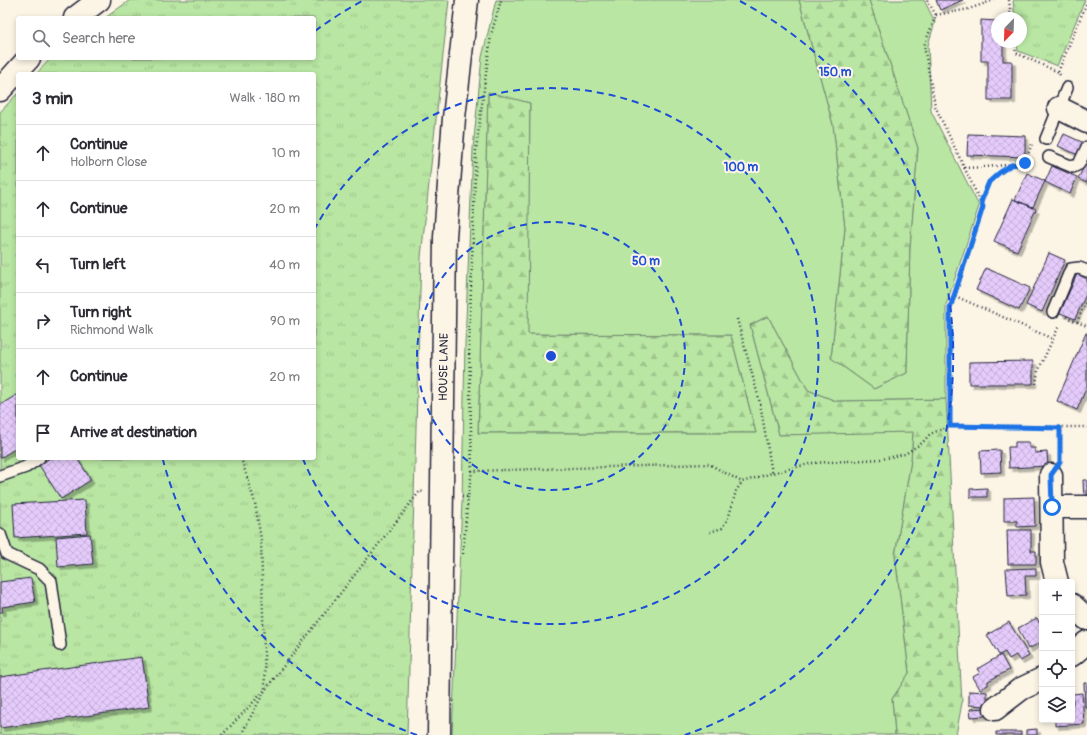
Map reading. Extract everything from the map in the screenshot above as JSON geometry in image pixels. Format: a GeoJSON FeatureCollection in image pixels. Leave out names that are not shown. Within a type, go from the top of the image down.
{"type":"FeatureCollection","features":[{"type":"Feature","properties":{"kind":"street"},"geometry":{"type":"LineString","coordinates":[[78,16],[99,0]]}},
{"type":"Feature","properties":{"kind":"street","name":"HOUSE LANE"},"geometry":{"type":"LineString","coordinates":[[439,735],[446,237],[454,118],[467,0]]}},
{"type":"Feature","properties":{"kind":"street"},"geometry":{"type":"LineString","coordinates":[[16,72],[27,60]]}},
{"type":"Feature","properties":{"kind":"street"},"geometry":{"type":"LineString","coordinates":[[0,90],[16,72]]}},
{"type":"Feature","properties":{"kind":"street"},"geometry":{"type":"LineString","coordinates":[[1063,98],[1087,122]]}},
{"type":"Feature","properties":{"kind":"street"},"geometry":{"type":"LineString","coordinates":[[1051,475],[1052,562],[1056,579]]}},
{"type":"Feature","properties":{"kind":"street"},"geometry":{"type":"LineString","coordinates":[[1052,507],[1087,507]]}},
{"type":"Feature","properties":{"kind":"street"},"geometry":{"type":"LineString","coordinates":[[1075,608],[1087,619]]}},
{"type":"Feature","properties":{"kind":"street"},"geometry":{"type":"LineString","coordinates":[[1075,652],[1087,642]]}},
{"type":"Feature","properties":{"kind":"street"},"geometry":{"type":"LineString","coordinates":[[995,709],[1022,689],[1039,680]]}},
{"type":"Feature","properties":{"kind":"lane"},"geometry":{"type":"LineString","coordinates":[[1046,139],[1063,98]]}},
{"type":"Feature","properties":{"kind":"lane"},"geometry":{"type":"LineString","coordinates":[[1049,157],[1072,167],[1079,164],[1087,147]]}},
{"type":"Feature","properties":{"kind":"lane"},"geometry":{"type":"LineString","coordinates":[[1052,312],[1071,269],[1079,268],[1087,271]]}},
{"type":"Feature","properties":{"kind":"lane"},"geometry":{"type":"LineString","coordinates":[[0,476],[26,467],[36,460]]}},
{"type":"Feature","properties":{"kind":"lane"},"geometry":{"type":"LineString","coordinates":[[0,534],[7,554],[38,569],[51,581],[60,645]]}},
{"type":"Feature","properties":{"kind":"path"},"geometry":{"type":"LineString","coordinates":[[472,471],[469,344],[476,150],[491,35],[501,0]]}},
{"type":"Feature","properties":{"kind":"path"},"geometry":{"type":"LineString","coordinates":[[927,0],[936,15]]}},
{"type":"Feature","properties":{"kind":"path"},"geometry":{"type":"LineString","coordinates":[[936,15],[969,9],[994,0]]}},
{"type":"Feature","properties":{"kind":"path"},"geometry":{"type":"LineString","coordinates":[[1009,0],[1010,12]]}},
{"type":"Feature","properties":{"kind":"path"},"geometry":{"type":"LineString","coordinates":[[1063,98],[1058,72],[1087,2]]}},
{"type":"Feature","properties":{"kind":"path"},"geometry":{"type":"LineString","coordinates":[[936,15],[924,46],[935,106],[983,207],[950,308],[950,426]]}},
{"type":"Feature","properties":{"kind":"path"},"geometry":{"type":"LineString","coordinates":[[1015,48],[1016,53],[1058,72]]}},
{"type":"Feature","properties":{"kind":"path"},"geometry":{"type":"LineString","coordinates":[[964,168],[1025,163],[1033,144],[1046,139]]}},
{"type":"Feature","properties":{"kind":"path"},"geometry":{"type":"LineString","coordinates":[[981,202],[989,182],[1011,165]]}},
{"type":"Feature","properties":{"kind":"path"},"geometry":{"type":"LineString","coordinates":[[954,296],[1053,339]]}},
{"type":"Feature","properties":{"kind":"path"},"geometry":{"type":"LineString","coordinates":[[1077,322],[1087,299]]}},
{"type":"Feature","properties":{"kind":"path"},"geometry":{"type":"LineString","coordinates":[[1052,312],[1087,326]]}},
{"type":"Feature","properties":{"kind":"path"},"geometry":{"type":"LineString","coordinates":[[1036,384],[1038,371],[1063,316]]}},
{"type":"Feature","properties":{"kind":"path"},"geometry":{"type":"LineString","coordinates":[[737,319],[760,403],[772,473]]}},
{"type":"Feature","properties":{"kind":"path"},"geometry":{"type":"LineString","coordinates":[[710,532],[722,528],[729,516],[736,491],[742,482],[772,473],[813,463],[882,459],[905,454],[922,443],[930,434],[950,426],[1087,427]]}},
{"type":"Feature","properties":{"kind":"path"},"geometry":{"type":"LineString","coordinates":[[1051,475],[1060,462],[1060,428]]}},
{"type":"Feature","properties":{"kind":"path"},"geometry":{"type":"LineString","coordinates":[[241,460],[255,502],[262,538],[265,690],[241,735]]}},
{"type":"Feature","properties":{"kind":"green space"},"geometry":{"type":"Polygon","coordinates":[[[130,0],[449,0],[421,257],[407,735],[0,735],[0,112],[16,95],[16,460],[316,460],[316,72],[38,72],[49,60],[316,60],[316,16],[108,16],[130,0]]]}},
{"type":"Feature","properties":{"kind":"green space"},"geometry":{"type":"Polygon","coordinates":[[[496,0],[799,0],[833,125],[845,228],[831,358],[874,389],[907,373],[910,249],[918,148],[869,0],[924,0],[935,22],[928,45],[931,111],[979,206],[946,305],[946,399],[836,401],[808,390],[768,316],[750,325],[779,435],[913,432],[911,460],[895,555],[909,673],[892,699],[895,735],[452,735],[462,501],[465,344],[473,149],[482,57],[496,0]],[[488,92],[478,433],[756,433],[731,335],[528,334],[530,103],[488,92]]]}},
{"type":"Feature","properties":{"kind":"green space"},"geometry":{"type":"Polygon","coordinates":[[[799,0],[869,0],[918,148],[910,249],[907,373],[874,389],[831,358],[845,228],[833,125],[799,0]]]}},
{"type":"Feature","properties":{"kind":"green space"},"geometry":{"type":"Polygon","coordinates":[[[1085,0],[1057,66],[1018,51],[1018,48],[1027,48],[1027,12],[1014,12],[1013,1],[1085,0]]]}},
{"type":"Feature","properties":{"kind":"green space"},"geometry":{"type":"Polygon","coordinates":[[[488,91],[530,103],[529,334],[731,335],[756,433],[478,433],[488,91]]]}},
{"type":"Feature","properties":{"kind":"green space"},"geometry":{"type":"Polygon","coordinates":[[[768,316],[808,390],[836,401],[946,399],[962,703],[956,735],[895,735],[892,699],[909,673],[895,555],[911,460],[913,433],[779,435],[750,325],[768,316]]]}},
{"type":"Feature","properties":{"kind":"building"},"geometry":{"type":"Polygon","coordinates":[[[936,0],[963,0],[940,10],[936,0]]]}},
{"type":"Feature","properties":{"kind":"building"},"geometry":{"type":"Polygon","coordinates":[[[981,20],[991,21],[991,48],[1003,48],[1003,61],[1012,61],[1012,100],[988,100],[988,61],[981,61],[981,20]]]}},
{"type":"Feature","properties":{"kind":"building"},"geometry":{"type":"Polygon","coordinates":[[[968,134],[1025,136],[1025,157],[967,155],[968,134]]]}},
{"type":"Feature","properties":{"kind":"building"},"geometry":{"type":"Polygon","coordinates":[[[1064,134],[1084,143],[1078,155],[1058,146],[1064,134]]]}},
{"type":"Feature","properties":{"kind":"building"},"geometry":{"type":"Polygon","coordinates":[[[1087,160],[1087,183],[1078,179],[1087,160]]]}},
{"type":"Feature","properties":{"kind":"building"},"geometry":{"type":"Polygon","coordinates":[[[1052,166],[1077,177],[1070,194],[1045,182],[1052,166]]]}},
{"type":"Feature","properties":{"kind":"building"},"geometry":{"type":"Polygon","coordinates":[[[1027,173],[1045,181],[1033,207],[1015,200],[1027,173]]]}},
{"type":"Feature","properties":{"kind":"building"},"geometry":{"type":"Polygon","coordinates":[[[1013,199],[1036,209],[1017,251],[994,241],[1013,199]]]}},
{"type":"Feature","properties":{"kind":"building"},"geometry":{"type":"Polygon","coordinates":[[[1049,253],[1065,260],[1042,312],[1026,305],[1049,253]]]}},
{"type":"Feature","properties":{"kind":"building"},"geometry":{"type":"Polygon","coordinates":[[[986,268],[1030,288],[1019,310],[976,290],[986,268]]]}},
{"type":"Feature","properties":{"kind":"building"},"geometry":{"type":"Polygon","coordinates":[[[1077,274],[1087,279],[1087,292],[1075,319],[1060,313],[1077,274]]]}},
{"type":"Feature","properties":{"kind":"building"},"geometry":{"type":"Polygon","coordinates":[[[1086,333],[1087,386],[1077,410],[1057,401],[1086,333]]]}},
{"type":"Feature","properties":{"kind":"building"},"geometry":{"type":"Polygon","coordinates":[[[1033,361],[1033,384],[969,384],[969,362],[1033,361]]]}},
{"type":"Feature","properties":{"kind":"building"},"geometry":{"type":"Polygon","coordinates":[[[16,395],[16,448],[0,458],[0,405],[16,395]]]}},
{"type":"Feature","properties":{"kind":"building"},"geometry":{"type":"Polygon","coordinates":[[[1015,442],[1029,442],[1029,448],[1035,448],[1035,453],[1047,452],[1048,466],[1009,468],[1008,447],[1015,447],[1015,442]]]}},
{"type":"Feature","properties":{"kind":"building"},"geometry":{"type":"Polygon","coordinates":[[[1000,450],[1001,472],[981,473],[980,451],[1000,450]]]}},
{"type":"Feature","properties":{"kind":"building"},"geometry":{"type":"Polygon","coordinates":[[[47,460],[78,460],[91,480],[61,499],[39,465],[47,460]]]}},
{"type":"Feature","properties":{"kind":"building"},"geometry":{"type":"Polygon","coordinates":[[[1083,480],[1087,480],[1087,501],[1084,501],[1083,480]]]}},
{"type":"Feature","properties":{"kind":"building"},"geometry":{"type":"Polygon","coordinates":[[[987,488],[987,497],[970,497],[970,489],[987,488]]]}},
{"type":"Feature","properties":{"kind":"building"},"geometry":{"type":"Polygon","coordinates":[[[1034,497],[1035,526],[1017,527],[1017,521],[1004,521],[1004,498],[1034,497]]]}},
{"type":"Feature","properties":{"kind":"building"},"geometry":{"type":"Polygon","coordinates":[[[85,500],[87,533],[15,538],[13,504],[85,500]]]}},
{"type":"Feature","properties":{"kind":"building"},"geometry":{"type":"Polygon","coordinates":[[[1007,530],[1031,530],[1031,551],[1036,551],[1036,564],[1008,564],[1007,530]]]}},
{"type":"Feature","properties":{"kind":"building"},"geometry":{"type":"Polygon","coordinates":[[[90,534],[93,564],[58,567],[56,537],[90,534]]]}},
{"type":"Feature","properties":{"kind":"building"},"geometry":{"type":"Polygon","coordinates":[[[1036,568],[1036,576],[1025,576],[1026,595],[1008,596],[1006,569],[1036,568]]]}},
{"type":"Feature","properties":{"kind":"building"},"geometry":{"type":"Polygon","coordinates":[[[31,578],[35,602],[2,607],[3,612],[0,612],[0,582],[31,578]]]}},
{"type":"Feature","properties":{"kind":"building"},"geometry":{"type":"Polygon","coordinates":[[[1037,618],[1039,622],[1039,644],[1028,649],[1018,628],[1037,618]]]}},
{"type":"Feature","properties":{"kind":"building"},"geometry":{"type":"Polygon","coordinates":[[[1009,622],[1029,656],[1020,661],[1016,655],[1009,659],[1005,652],[999,655],[987,635],[1009,622]]]}},
{"type":"Feature","properties":{"kind":"building"},"geometry":{"type":"Polygon","coordinates":[[[1001,655],[1009,670],[988,681],[988,685],[980,689],[973,677],[980,673],[977,669],[1001,655]]]}},
{"type":"Feature","properties":{"kind":"building"},"geometry":{"type":"Polygon","coordinates":[[[142,657],[149,707],[0,728],[0,677],[142,657]]]}},
{"type":"Feature","properties":{"kind":"building"},"geometry":{"type":"Polygon","coordinates":[[[1084,683],[1087,683],[1087,707],[1085,707],[1084,683]]]}},
{"type":"Feature","properties":{"kind":"building"},"geometry":{"type":"Polygon","coordinates":[[[969,691],[987,692],[987,706],[969,705],[969,691]]]}},
{"type":"Feature","properties":{"kind":"building"},"geometry":{"type":"Polygon","coordinates":[[[1082,693],[1084,724],[1055,726],[1055,723],[1075,723],[1075,694],[1082,693]]]}},
{"type":"Feature","properties":{"kind":"building"},"geometry":{"type":"Polygon","coordinates":[[[985,708],[985,716],[971,717],[970,709],[985,708]]]}},
{"type":"Feature","properties":{"kind":"building"},"geometry":{"type":"Polygon","coordinates":[[[1037,729],[1037,735],[1026,735],[1026,730],[1037,729]]]}},
{"type":"Feature","properties":{"kind":"building"},"geometry":{"type":"Polygon","coordinates":[[[996,732],[1021,732],[1021,735],[996,735],[996,732]]]}},
{"type":"Feature","properties":{"kind":"route"},"geometry":{"type":"LineString","coordinates":[[1025,163],[1011,165],[989,182],[981,202],[983,207],[950,308],[950,426],[1060,428],[1060,462],[1051,475],[1052,507]]}}]}
